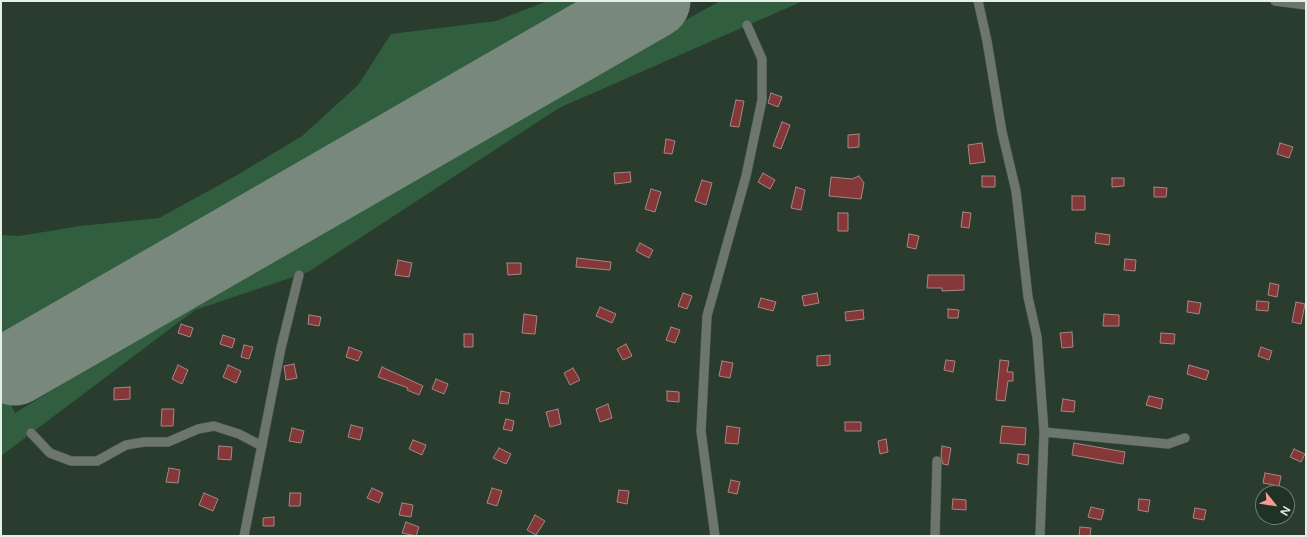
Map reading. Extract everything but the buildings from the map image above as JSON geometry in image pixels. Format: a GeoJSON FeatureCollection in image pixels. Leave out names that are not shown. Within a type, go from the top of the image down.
{"type":"FeatureCollection","features":[{"type":"Feature","properties":{"kind":"street"},"geometry":{"type":"LineString","coordinates":[[978,1],[987,41],[1002,132],[1016,191],[1028,297],[1037,338],[1044,432],[1040,536]]}},
{"type":"Feature","properties":{"kind":"street"},"geometry":{"type":"LineString","coordinates":[[1275,1],[1306,5]]}},
{"type":"Feature","properties":{"kind":"street"},"geometry":{"type":"LineString","coordinates":[[715,536],[701,432],[707,316],[746,176],[762,100],[762,59],[747,26]]}},
{"type":"Feature","properties":{"kind":"street"},"geometry":{"type":"LineString","coordinates":[[244,536],[280,348],[299,275]]}},
{"type":"Feature","properties":{"kind":"street"},"geometry":{"type":"LineString","coordinates":[[31,433],[50,453],[71,461],[97,462],[126,445],[144,442],[168,442],[198,429],[214,426],[239,434],[262,446]]}},
{"type":"Feature","properties":{"kind":"street"},"geometry":{"type":"LineString","coordinates":[[1044,432],[1168,444],[1185,438]]}},
{"type":"Feature","properties":{"kind":"street"},"geometry":{"type":"LineString","coordinates":[[935,536],[937,461]]}},
{"type":"Feature","properties":{"kind":"green space"},"geometry":{"type":"Polygon","coordinates":[[[547,1],[609,1],[304,174],[1,352],[1,235],[19,236],[80,226],[159,218],[232,178],[302,136],[358,85],[391,34],[496,21],[547,1]]]}},
{"type":"Feature","properties":{"kind":"green space"},"geometry":{"type":"Polygon","coordinates":[[[720,1],[803,1],[559,108],[308,272],[195,310],[1,456],[1,384],[15,413],[256,265],[504,121],[720,1]]]}},
{"type":"Feature","properties":{"kind":"runway"},"geometry":{"type":"LineString","coordinates":[[15,368],[653,1]]}}]}
